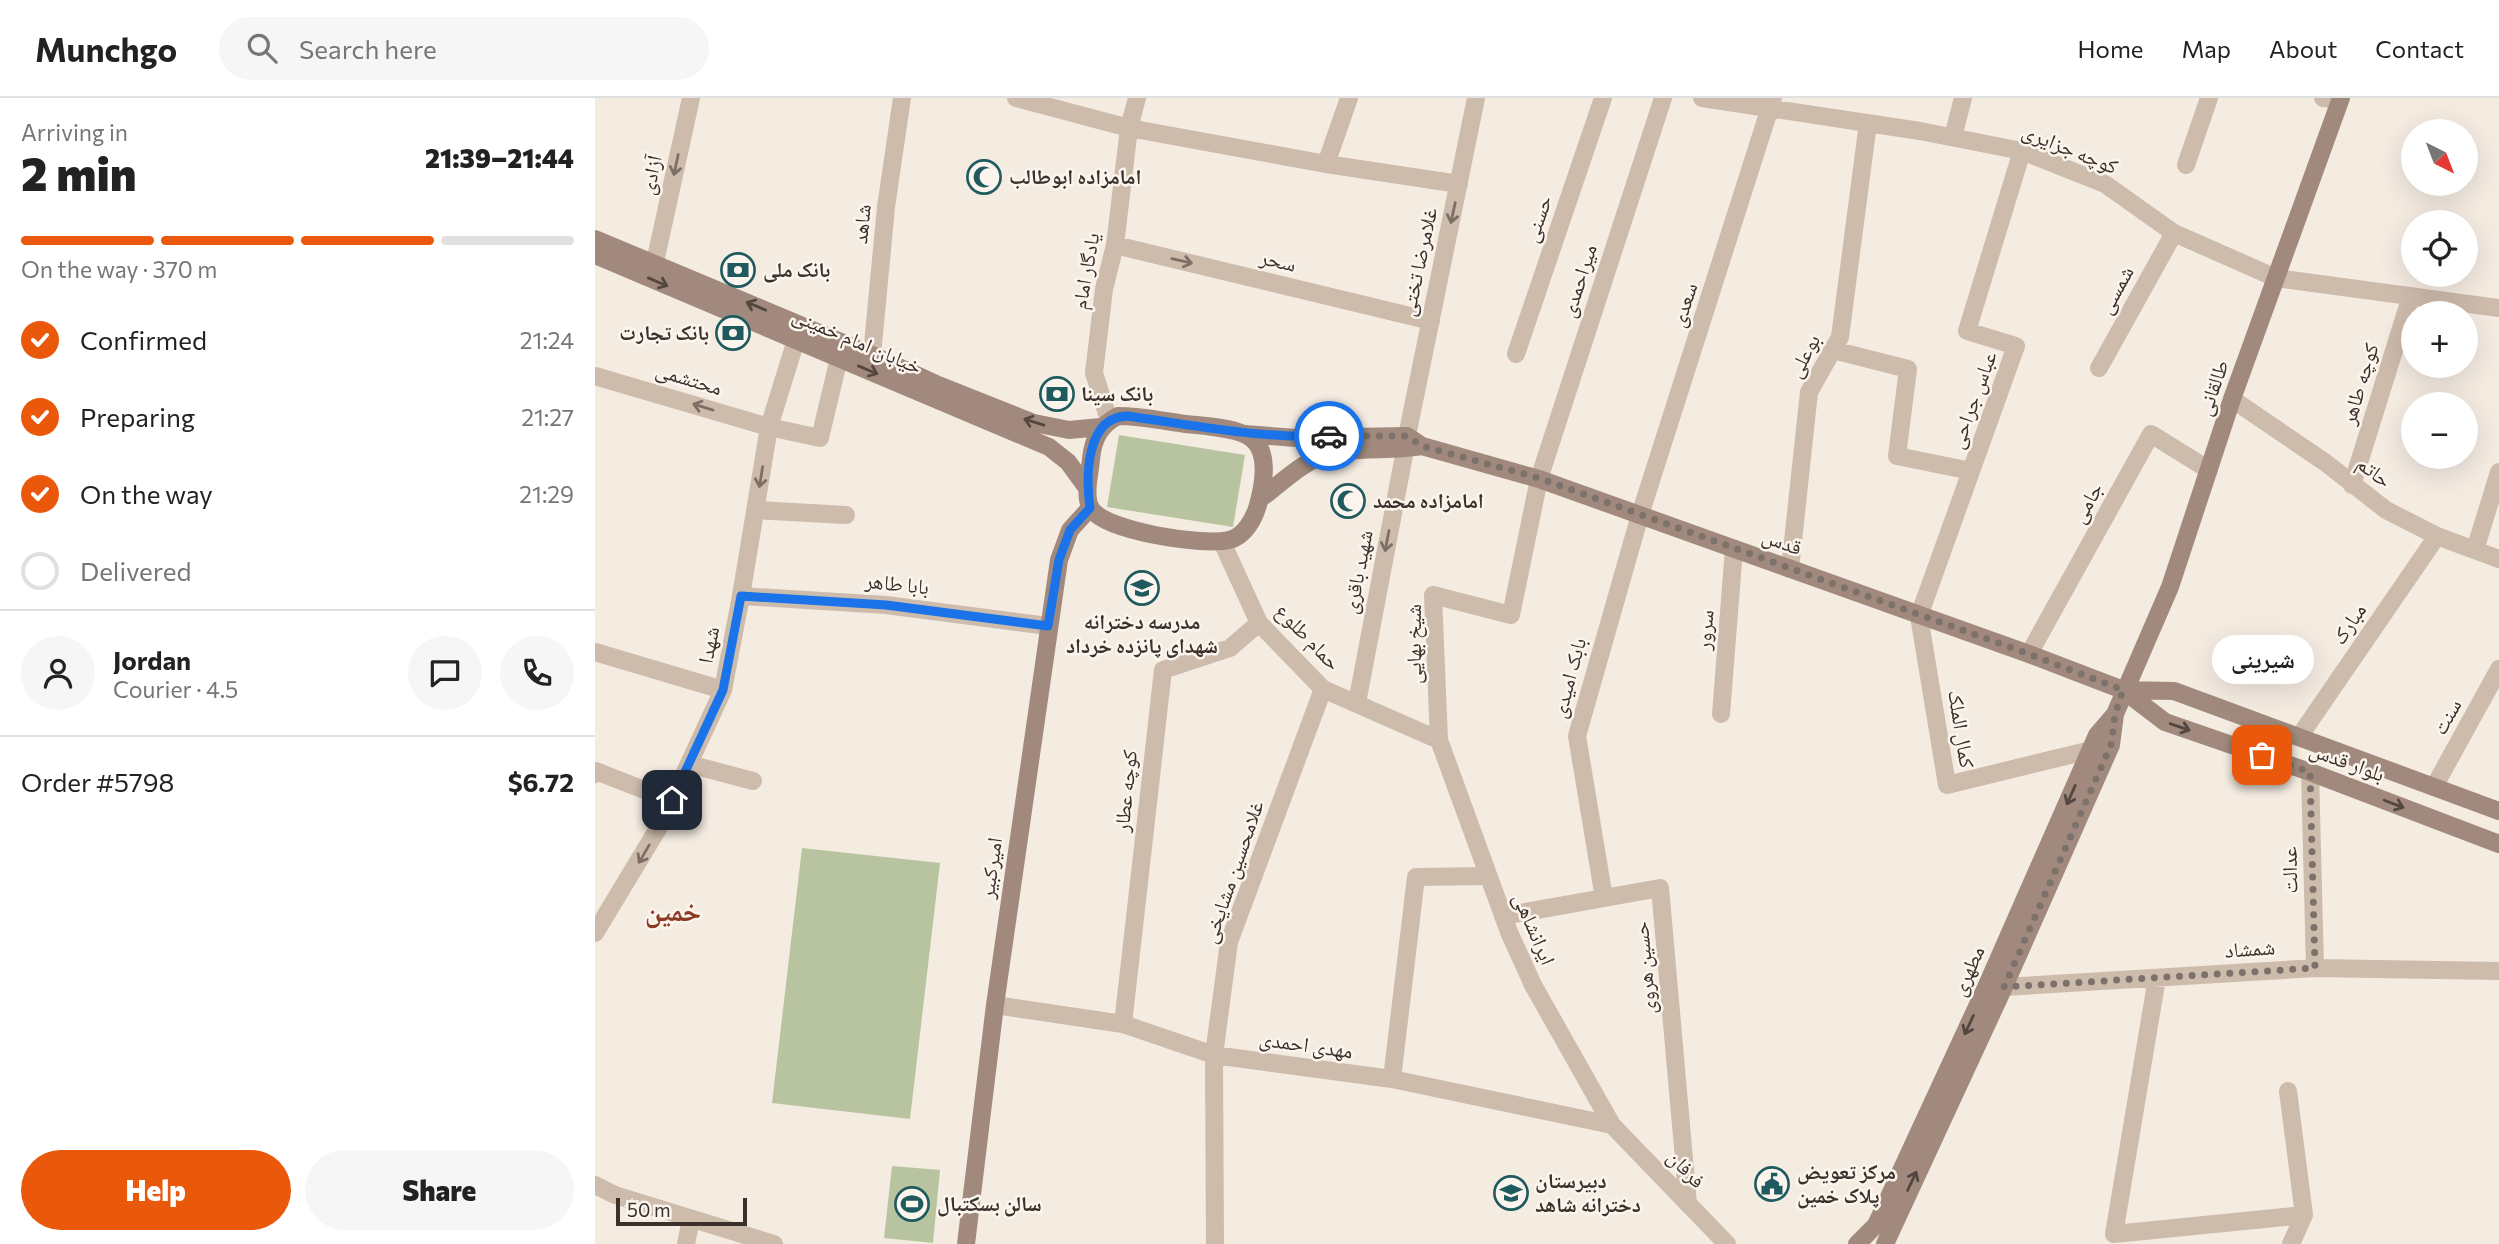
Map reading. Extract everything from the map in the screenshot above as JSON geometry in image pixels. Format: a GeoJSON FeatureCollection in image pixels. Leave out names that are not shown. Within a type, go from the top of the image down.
{"type":"FeatureCollection","features":[{"type":"Feature","properties":{"kind":"main road","name":"طالقانی"},"geometry":{"type":"LineString","coordinates":[[2123,690],[2170,587],[2335,99]]}},
{"type":"Feature","properties":{"kind":"main road","name":"خیابان امام خمینی"},"geometry":{"type":"LineString","coordinates":[[595,239],[1034,423],[1069,430],[1105,424]]}},
{"type":"Feature","properties":{"kind":"main road","name":"خیابان امام خمینی"},"geometry":{"type":"LineString","coordinates":[[595,255],[1049,447],[1068,462],[1087,488]]}},
{"type":"Feature","properties":{"kind":"main road"},"geometry":{"type":"LineString","coordinates":[[1118,416],[1245,434],[1258,446],[1265,473],[1256,513],[1244,532],[1235,539],[1222,542],[1132,531],[1110,524],[1090,508],[1087,488],[1094,444],[1105,424],[1118,416]]}},
{"type":"Feature","properties":{"kind":"main road","name":"قدس"},"geometry":{"type":"LineString","coordinates":[[1245,434],[1411,444],[1539,478],[2123,690]]}},
{"type":"Feature","properties":{"kind":"main road","name":"قدس"},"geometry":{"type":"LineString","coordinates":[[1260,499],[1313,460],[1354,450],[1411,444]]}},
{"type":"Feature","properties":{"kind":"main road","name":"امیرکبیر"},"geometry":{"type":"LineString","coordinates":[[966,1244],[995,1005],[1059,560],[1070,530],[1090,508]]}},
{"type":"Feature","properties":{"kind":"main road","name":"مطهری"},"geometry":{"type":"LineString","coordinates":[[1857,1244],[1876,1225],[1996,986],[2111,745],[2115,714],[2123,690]]}},
{"type":"Feature","properties":{"kind":"main road","name":"بلوار قدس"},"geometry":{"type":"LineString","coordinates":[[2123,690],[2174,691],[2499,811]]}},
{"type":"Feature","properties":{"kind":"main road","name":"بلوار قدس"},"geometry":{"type":"LineString","coordinates":[[2123,690],[2165,722],[2310,772],[2499,844]]}},
{"type":"Feature","properties":{"kind":"main road","name":"مطهری"},"geometry":{"type":"LineString","coordinates":[[1885,1244],[1996,986],[2097,735],[2115,714]]}},
{"type":"Feature","properties":{"kind":"street","name":"آزادی"},"geometry":{"type":"LineString","coordinates":[[655,262],[691,98]]}},
{"type":"Feature","properties":{"kind":"street","name":"شاهد"},"geometry":{"type":"LineString","coordinates":[[872,355],[886,207],[902,98]]}},
{"type":"Feature","properties":{"kind":"street"},"geometry":{"type":"LineString","coordinates":[[1016,98],[1129,128],[1326,164],[1458,184]]}},
{"type":"Feature","properties":{"kind":"street","name":"یادگار امام"},"geometry":{"type":"LineString","coordinates":[[1105,424],[1094,373],[1104,289],[1115,245],[1129,128],[1137,98]]}},
{"type":"Feature","properties":{"kind":"street"},"geometry":{"type":"LineString","coordinates":[[1326,164],[1349,98]]}},
{"type":"Feature","properties":{"kind":"street","name":"غلامرضا تختی"},"geometry":{"type":"LineString","coordinates":[[1411,444],[1431,321],[1476,98]]}},
{"type":"Feature","properties":{"kind":"street","name":"حسنی"},"geometry":{"type":"LineString","coordinates":[[1516,354],[1604,98]]}},
{"type":"Feature","properties":{"kind":"street","name":"میراحمدی"},"geometry":{"type":"LineString","coordinates":[[1539,478],[1663,98]]}},
{"type":"Feature","properties":{"kind":"street","name":"کوچه جزایری"},"geometry":{"type":"LineString","coordinates":[[1702,98],[1772,103],[2022,150],[2105,184],[2173,233],[2276,278],[2499,308]]}},
{"type":"Feature","properties":{"kind":"street"},"geometry":{"type":"LineString","coordinates":[[1953,138],[1963,98]]}},
{"type":"Feature","properties":{"kind":"street"},"geometry":{"type":"LineString","coordinates":[[2186,165],[2209,98]]}},
{"type":"Feature","properties":{"kind":"street","name":"سعدی"},"geometry":{"type":"LineString","coordinates":[[1640,515],[1772,103]]}},
{"type":"Feature","properties":{"kind":"street","name":"بوعلی"},"geometry":{"type":"LineString","coordinates":[[1790,569],[1809,392],[1840,337],[1868,123]]}},
{"type":"Feature","properties":{"kind":"street","name":"عباس جراحی"},"geometry":{"type":"LineString","coordinates":[[1919,616],[2016,346],[1966,331],[2022,150]]}},
{"type":"Feature","properties":{"kind":"street","name":"شمسی"},"geometry":{"type":"LineString","coordinates":[[2099,368],[2173,233]]}},
{"type":"Feature","properties":{"kind":"street","name":"سحر"},"geometry":{"type":"LineString","coordinates":[[1115,245],[1431,321]]}},
{"type":"Feature","properties":{"kind":"street","name":"کوچه طاهر"},"geometry":{"type":"LineString","coordinates":[[2352,485],[2411,296]]}},
{"type":"Feature","properties":{"kind":"street","name":"شهدا"},"geometry":{"type":"LineString","coordinates":[[595,933],[672,800],[723,690],[769,427],[796,340]]}},
{"type":"Feature","properties":{"kind":"street"},"geometry":{"type":"LineString","coordinates":[[1833,350],[1908,369],[1897,456],[1971,471]]}},
{"type":"Feature","properties":{"kind":"street","name":"محتشمی"},"geometry":{"type":"LineString","coordinates":[[595,376],[769,427],[820,438],[839,358]]}},
{"type":"Feature","properties":{"kind":"street","name":"حاتم"},"geometry":{"type":"LineString","coordinates":[[2232,399],[2326,463],[2386,510],[2437,536],[2499,559]]}},
{"type":"Feature","properties":{"kind":"street","name":"جامی"},"geometry":{"type":"LineString","coordinates":[[2029,654],[2151,434],[2209,470]]}},
{"type":"Feature","properties":{"kind":"street","name":"شهید باقری"},"geometry":{"type":"LineString","coordinates":[[1357,703],[1411,444]]}},
{"type":"Feature","properties":{"kind":"street"},"geometry":{"type":"LineString","coordinates":[[2475,550],[2499,472]]}},
{"type":"Feature","properties":{"kind":"street","name":"شیخ بهایی"},"geometry":{"type":"LineString","coordinates":[[1439,740],[1433,595],[1511,615],[1539,478]]}},
{"type":"Feature","properties":{"kind":"street"},"geometry":{"type":"LineString","coordinates":[[755,510],[846,515]]}},
{"type":"Feature","properties":{"kind":"street","name":"بابک امیدی"},"geometry":{"type":"LineString","coordinates":[[1604,898],[1577,736],[1640,515]]}},
{"type":"Feature","properties":{"kind":"street","name":"مبارک"},"geometry":{"type":"LineString","coordinates":[[2299,737],[2437,536]]}},
{"type":"Feature","properties":{"kind":"street","name":"حمام طلوع"},"geometry":{"type":"LineString","coordinates":[[1222,542],[1259,623],[1323,689],[1439,740]]}},
{"type":"Feature","properties":{"kind":"street","name":"سرور"},"geometry":{"type":"LineString","coordinates":[[1721,714],[1734,549]]}},
{"type":"Feature","properties":{"kind":"street","name":"بابا طاهر"},"geometry":{"type":"LineString","coordinates":[[741,596],[886,605],[1048,626]]}},
{"type":"Feature","properties":{"kind":"street","name":"کمال الملک"},"geometry":{"type":"LineString","coordinates":[[1919,616],[1947,785],[2091,750]]}},
{"type":"Feature","properties":{"kind":"street","name":"کوچه عطار"},"geometry":{"type":"LineString","coordinates":[[1123,1024],[1163,670],[1230,648],[1259,623]]}},
{"type":"Feature","properties":{"kind":"street"},"geometry":{"type":"LineString","coordinates":[[595,652],[723,690]]}},
{"type":"Feature","properties":{"kind":"street","name":"سنت"},"geometry":{"type":"LineString","coordinates":[[2434,787],[2499,669]]}},
{"type":"Feature","properties":{"kind":"street","name":"غلامحسین مشایخی"},"geometry":{"type":"LineString","coordinates":[[1215,1244],[1215,1055],[1229,942],[1323,689]]}},
{"type":"Feature","properties":{"kind":"street","name":"ایرانشاهی"},"geometry":{"type":"LineString","coordinates":[[1439,740],[1503,916],[1533,985],[1612,1125]]}},
{"type":"Feature","properties":{"kind":"street"},"geometry":{"type":"LineString","coordinates":[[689,764],[754,781]]}},
{"type":"Feature","properties":{"kind":"street"},"geometry":{"type":"LineString","coordinates":[[595,774],[596,771],[672,800]]}},
{"type":"Feature","properties":{"kind":"street","name":"عدالت"},"geometry":{"type":"LineString","coordinates":[[2310,772],[2315,968]]}},
{"type":"Feature","properties":{"kind":"street"},"geometry":{"type":"LineString","coordinates":[[1392,1079],[1416,877],[1488,876]]}},
{"type":"Feature","properties":{"kind":"street","name":"حسین هروی"},"geometry":{"type":"LineString","coordinates":[[1503,916],[1660,888],[1688,1204]]}},
{"type":"Feature","properties":{"kind":"street","name":"شمشاد"},"geometry":{"type":"LineString","coordinates":[[1996,986],[2315,968],[2499,971]]}},
{"type":"Feature","properties":{"kind":"street"},"geometry":{"type":"LineString","coordinates":[[2157,978],[2114,1234],[2304,1215]]}},
{"type":"Feature","properties":{"kind":"street","name":"مهدی احمدی"},"geometry":{"type":"LineString","coordinates":[[995,1005],[1123,1024],[1215,1055],[1392,1079],[1612,1125]]}},
{"type":"Feature","properties":{"kind":"street"},"geometry":{"type":"LineString","coordinates":[[2288,1091],[2304,1215],[2291,1244]]}},
{"type":"Feature","properties":{"kind":"street","name":"فرفان"},"geometry":{"type":"LineString","coordinates":[[1612,1125],[1727,1244]]}},
{"type":"Feature","properties":{"kind":"street"},"geometry":{"type":"LineString","coordinates":[[595,1185],[615,1195],[773,1244]]}},
{"type":"Feature","properties":{"kind":"street"},"geometry":{"type":"LineString","coordinates":[[686,1244],[691,1219]]}},
{"type":"Feature","properties":{"kind":"green space"},"geometry":{"type":"Polygon","coordinates":[[[1119,435],[1245,455],[1233,527],[1107,507],[1119,435]]]}},
{"type":"Feature","properties":{"kind":"green space"},"geometry":{"type":"Polygon","coordinates":[[[802,848],[940,863],[910,1119],[772,1103],[802,848]]]}},
{"type":"Feature","properties":{"kind":"green space","name":"سالن بسکتبال"},"geometry":{"type":"Polygon","coordinates":[[[892,1166],[940,1170],[933,1243],[884,1238],[892,1166]]]}},
{"type":"Feature","properties":{"kind":"way so far"},"geometry":{"type":"LineString","coordinates":[[1329,436],[1407,436],[1422,446],[1539,478],[2123,690],[2115,714],[2111,745],[2004,987],[2315,968],[2310,772],[2262,755]]}},
{"type":"Feature","properties":{"kind":"place","name":"امامزاده ابوطالب"},"geometry":{"type":"Point","coordinates":[984,177]}},
{"type":"Feature","properties":{"kind":"place","name":"بانک ملی"},"geometry":{"type":"Point","coordinates":[738,270]}},
{"type":"Feature","properties":{"kind":"place","name":"بانک تجارت"},"geometry":{"type":"Point","coordinates":[733,333]}},
{"type":"Feature","properties":{"kind":"place","name":"بانک سینا"},"geometry":{"type":"Point","coordinates":[1057,394]}},
{"type":"Feature","properties":{"kind":"place","name":"امامزاده محمد"},"geometry":{"type":"Point","coordinates":[1348,501]}},
{"type":"Feature","properties":{"kind":"place","name":"مدرسه دخترانه شهدای پانزده خرداد"},"geometry":{"type":"Point","coordinates":[1142,588]}},
{"type":"Feature","properties":{"kind":"place","name":"شیرینی"},"geometry":{"type":"Point","coordinates":[2262,755]}},
{"type":"Feature","properties":{"kind":"place","name":"مرکز تعویض پلاک خمین"},"geometry":{"type":"Point","coordinates":[1772,1184]}},
{"type":"Feature","properties":{"kind":"place","name":"دبیرستان دخترانه شاهد"},"geometry":{"type":"Point","coordinates":[1511,1193]}},
{"type":"Feature","properties":{"kind":"place","name":"سالن بسکتبال"},"geometry":{"type":"Point","coordinates":[912,1204]}},
{"type":"Feature","properties":{"kind":"district","name":"خمین"},"geometry":{"type":"Point","coordinates":[673,911]}},
{"type":"Feature","properties":{"kind":"route"},"geometry":{"type":"LineString","coordinates":[[672,800],[723,690],[741,596],[886,605],[1048,626],[1059,560],[1070,530],[1090,508],[1087,488],[1094,444],[1101,427],[1109,420],[1127,416],[1245,434],[1296,438],[1329,436]]}}]}
